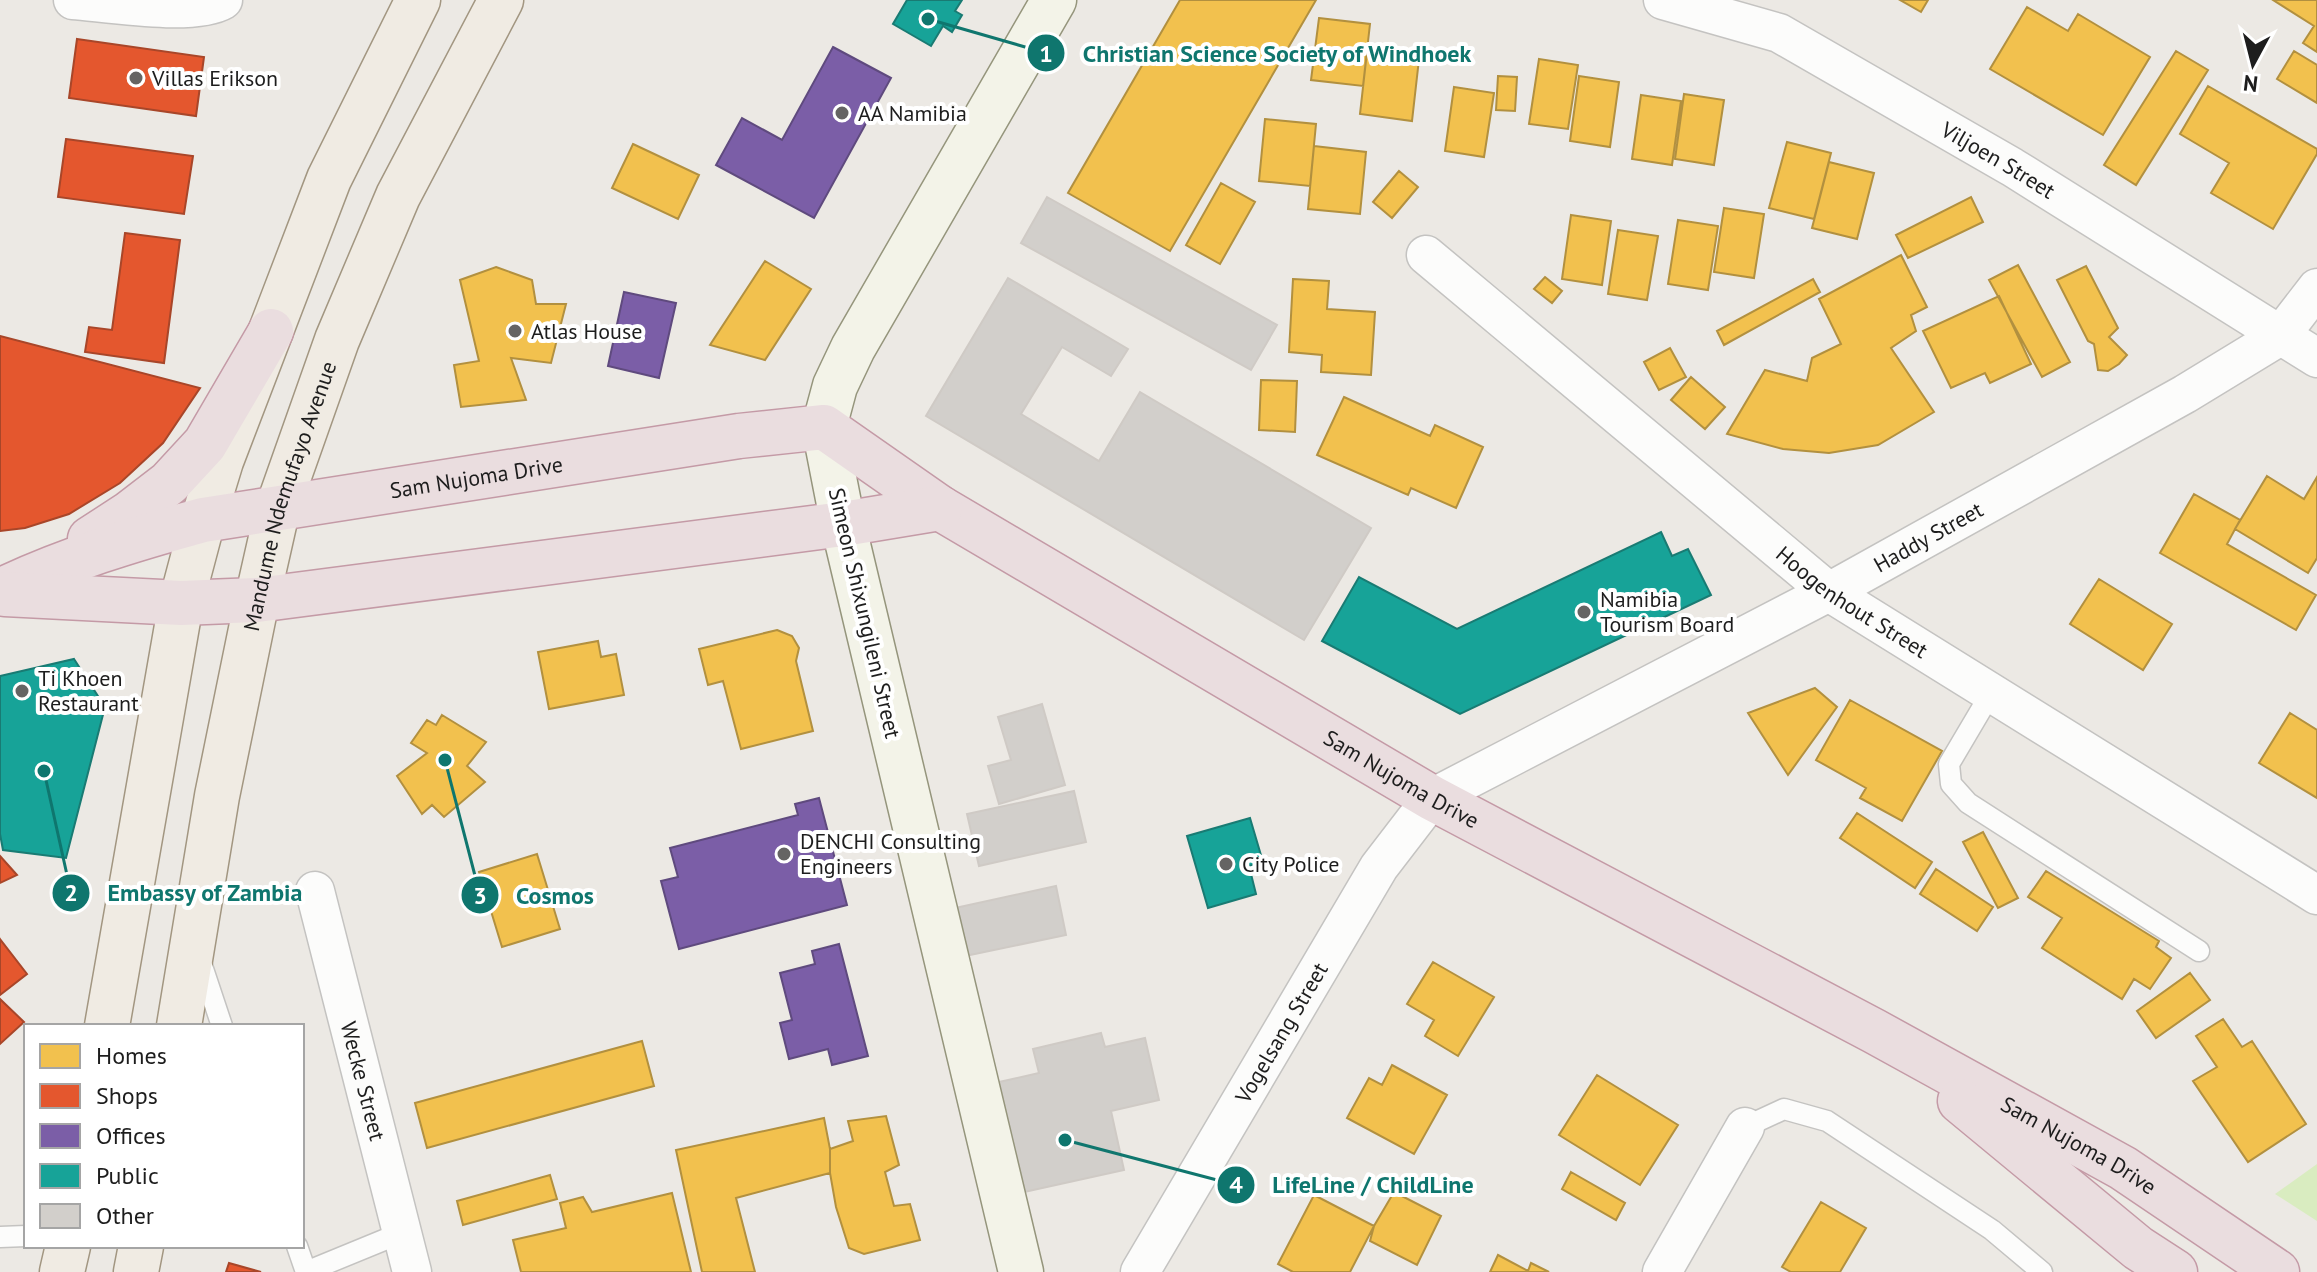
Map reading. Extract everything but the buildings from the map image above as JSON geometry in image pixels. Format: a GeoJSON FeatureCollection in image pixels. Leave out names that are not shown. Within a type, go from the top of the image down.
{"type":"FeatureCollection","features":[{"type":"Feature","properties":{"kind":"highway"},"geometry":{"type":"LineString","coordinates":[[11,586],[130,513],[169,483],[205,444],[271,331]]}},
{"type":"Feature","properties":{"kind":"highway","name":"Sam Nujoma Drive"},"geometry":{"type":"LineString","coordinates":[[11,586],[148,535],[203,520],[723,439],[824,427],[940,508],[1432,798],[1874,1031],[2123,1168],[2277,1272]]}},
{"type":"Feature","properties":{"kind":"highway"},"geometry":{"type":"LineString","coordinates":[[11,586],[181,603],[257,600],[843,524],[940,508]]}},
{"type":"Feature","properties":{"kind":"highway","name":"Sam Nujoma Drive"},"geometry":{"type":"LineString","coordinates":[[1874,1031],[2138,1248],[2175,1272]]}},
{"type":"Feature","properties":{"kind":"main road"},"geometry":{"type":"LineString","coordinates":[[107,1024],[181,603],[203,520],[221,461],[329,179],[418,0]]}},
{"type":"Feature","properties":{"kind":"main road","name":"Mandume Ndemufayo Avenue"},"geometry":{"type":"LineString","coordinates":[[179,1024],[217,796],[278,507],[337,340],[398,196],[501,0]]}},
{"type":"Feature","properties":{"kind":"main road"},"geometry":{"type":"LineString","coordinates":[[62,1272],[68,1248]]}},
{"type":"Feature","properties":{"kind":"main road"},"geometry":{"type":"LineString","coordinates":[[136,1272],[141,1248]]}},
{"type":"Feature","properties":{"kind":"street"},"geometry":{"type":"LineString","coordinates":[[73,0],[176,8],[216,4],[223,0]]}},
{"type":"Feature","properties":{"kind":"street","name":"Simeon Shixungileni Street"},"geometry":{"type":"LineString","coordinates":[[1021,1272],[843,524],[824,427],[835,386],[853,348],[1054,0]]}},
{"type":"Feature","properties":{"kind":"street","name":"Viljoen Street"},"geometry":{"type":"LineString","coordinates":[[1663,0],[1779,33],[2012,167],[2317,358]]}},
{"type":"Feature","properties":{"kind":"street","name":"Hoogenhout Street"},"geometry":{"type":"LineString","coordinates":[[1426,255],[1829,592],[2317,895]]}},
{"type":"Feature","properties":{"kind":"street","name":"Haddy Street"},"geometry":{"type":"LineString","coordinates":[[1432,798],[1829,592],[2185,394],[2280,336],[2317,288]]}},
{"type":"Feature","properties":{"kind":"street","name":"Vogelsang Street"},"geometry":{"type":"LineString","coordinates":[[1140,1272],[1379,867],[1432,798]]}},
{"type":"Feature","properties":{"kind":"street","name":"Wecke Street"},"geometry":{"type":"LineString","coordinates":[[315,891],[412,1272]]}},
{"type":"Feature","properties":{"kind":"street"},"geometry":{"type":"LineString","coordinates":[[1662,1272],[1745,1127]]}},
{"type":"Feature","properties":{"kind":"lane"},"geometry":{"type":"LineString","coordinates":[[1991,693],[1949,764],[1951,784],[1968,803],[2199,951]]}},
{"type":"Feature","properties":{"kind":"lane"},"geometry":{"type":"LineString","coordinates":[[194,941],[221,1024]]}},
{"type":"Feature","properties":{"kind":"lane"},"geometry":{"type":"LineString","coordinates":[[1745,1127],[1784,1109],[1827,1121],[1992,1230],[2042,1272]]}},
{"type":"Feature","properties":{"kind":"lane"},"geometry":{"type":"LineString","coordinates":[[298,1248],[306,1272],[401,1233]]}},
{"type":"Feature","properties":{"kind":"lane"},"geometry":{"type":"LineString","coordinates":[[0,1237],[24,1236]]}},
{"type":"Feature","properties":{"kind":"green space"},"geometry":{"type":"Polygon","coordinates":[[[2317,1164],[2317,1221],[2275,1194],[2317,1164]]]}},
{"type":"Feature","properties":{"kind":"place","name":"Christian Science Society of Windhoek"},"geometry":{"type":"Point","coordinates":[928,19]}},
{"type":"Feature","properties":{"kind":"place","name":"Villas Erikson"},"geometry":{"type":"Point","coordinates":[136,78]}},
{"type":"Feature","properties":{"kind":"place","name":"AA Namibia"},"geometry":{"type":"Point","coordinates":[842,113]}},
{"type":"Feature","properties":{"kind":"place","name":"Atlas House"},"geometry":{"type":"Point","coordinates":[515,331]}},
{"type":"Feature","properties":{"kind":"place","name":"Namibia Tourism Board"},"geometry":{"type":"Point","coordinates":[1584,612]}},
{"type":"Feature","properties":{"kind":"place","name":"Ti Khoen Restaurant"},"geometry":{"type":"Point","coordinates":[22,691]}},
{"type":"Feature","properties":{"kind":"place","name":"Cosmos"},"geometry":{"type":"Point","coordinates":[445,760]}},
{"type":"Feature","properties":{"kind":"place","name":"Embassy of Zambia"},"geometry":{"type":"Point","coordinates":[44,771]}},
{"type":"Feature","properties":{"kind":"place","name":"DENCHI Consulting Engineers"},"geometry":{"type":"Point","coordinates":[784,854]}},
{"type":"Feature","properties":{"kind":"place","name":"City Police"},"geometry":{"type":"Point","coordinates":[1226,864]}},
{"type":"Feature","properties":{"kind":"place","name":"LifeLine / ChildLine"},"geometry":{"type":"Point","coordinates":[1065,1140]}}]}
